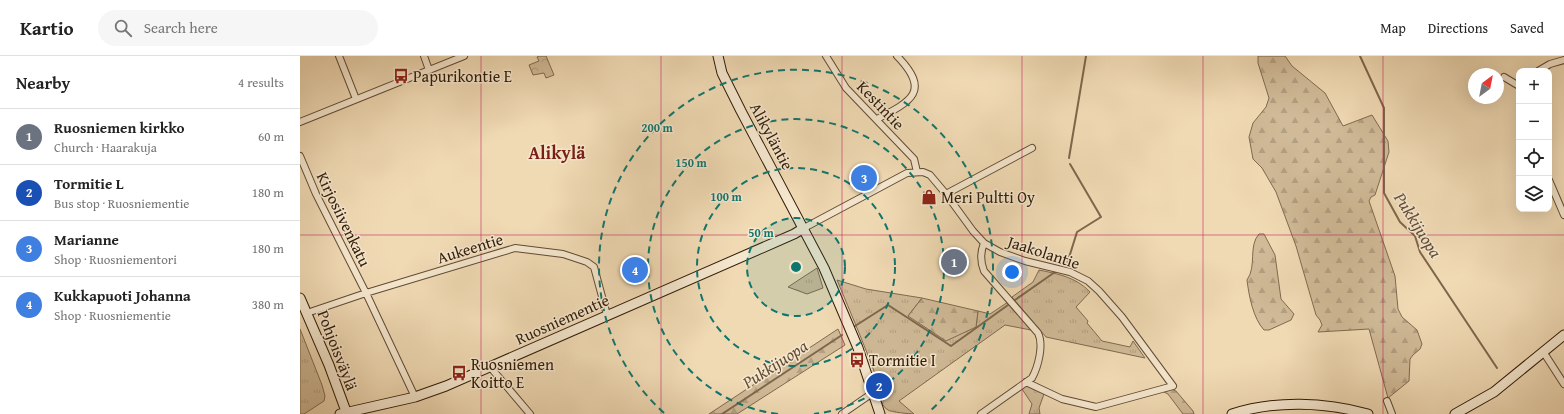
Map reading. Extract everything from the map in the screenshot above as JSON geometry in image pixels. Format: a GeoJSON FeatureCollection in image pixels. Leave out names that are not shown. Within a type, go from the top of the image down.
{"type":"FeatureCollection","features":[{"type":"Feature","properties":{"kind":"street"},"geometry":{"type":"LineString","coordinates":[[339,56],[356,99]]}},
{"type":"Feature","properties":{"kind":"street"},"geometry":{"type":"LineString","coordinates":[[424,56],[429,70]]}},
{"type":"Feature","properties":{"kind":"street"},"geometry":{"type":"LineString","coordinates":[[300,122],[464,56]]}},
{"type":"Feature","properties":{"kind":"street","name":"Alikyläntie"},"geometry":{"type":"LineString","coordinates":[[718,56],[722,72],[741,111],[804,228]]}},
{"type":"Feature","properties":{"kind":"street","name":"Kestintie"},"geometry":{"type":"LineString","coordinates":[[826,56],[846,88],[914,159],[917,172]]}},
{"type":"Feature","properties":{"kind":"street"},"geometry":{"type":"LineString","coordinates":[[877,119],[897,109],[910,98],[914,91],[915,83],[912,74],[897,56]]}},
{"type":"Feature","properties":{"kind":"street"},"geometry":{"type":"LineString","coordinates":[[1543,68],[1550,64],[1564,60]]}},
{"type":"Feature","properties":{"kind":"street"},"geometry":{"type":"LineString","coordinates":[[1504,77],[1516,84]]}},
{"type":"Feature","properties":{"kind":"street"},"geometry":{"type":"LineString","coordinates":[[946,194],[1032,148]]}},
{"type":"Feature","properties":{"kind":"street","name":"Kirjosiivenkatu"},"geometry":{"type":"LineString","coordinates":[[300,156],[316,194],[366,293],[415,397]]}},
{"type":"Feature","properties":{"kind":"street"},"geometry":{"type":"LineString","coordinates":[[880,414],[874,392],[844,314],[824,268],[804,228],[906,172],[917,172]]}},
{"type":"Feature","properties":{"kind":"street","name":"Jaakolantie"},"geometry":{"type":"LineString","coordinates":[[917,172],[923,172],[930,176],[984,243],[1000,252],[1025,261],[1070,272],[1088,281],[1122,317],[1173,386],[1096,407],[1062,399],[1026,382]]}},
{"type":"Feature","properties":{"kind":"street"},"geometry":{"type":"LineString","coordinates":[[1552,187],[1564,215]]}},
{"type":"Feature","properties":{"kind":"street","name":"Ruosniementie"},"geometry":{"type":"LineString","coordinates":[[344,413],[415,397],[491,368],[607,315],[794,234],[804,228]]}},
{"type":"Feature","properties":{"kind":"street"},"geometry":{"type":"LineString","coordinates":[[981,414],[1032,378],[1035,373],[1041,344],[1038,333],[984,271],[981,262],[981,250],[984,243]]}},
{"type":"Feature","properties":{"kind":"street","name":"Aukeentie"},"geometry":{"type":"LineString","coordinates":[[308,313],[366,293],[514,248],[563,254],[587,262],[594,267],[607,315]]}},
{"type":"Feature","properties":{"kind":"street","name":"Pohjoisväylä"},"geometry":{"type":"LineString","coordinates":[[300,298],[308,313],[344,413]]}},
{"type":"Feature","properties":{"kind":"street"},"geometry":{"type":"LineString","coordinates":[[1455,414],[1494,392],[1544,353],[1564,335]]}},
{"type":"Feature","properties":{"kind":"street"},"geometry":{"type":"LineString","coordinates":[[1544,353],[1564,384]]}},
{"type":"Feature","properties":{"kind":"street"},"geometry":{"type":"LineString","coordinates":[[491,368],[530,414]]}},
{"type":"Feature","properties":{"kind":"street"},"geometry":{"type":"LineString","coordinates":[[842,414],[874,392]]}},
{"type":"Feature","properties":{"kind":"street"},"geometry":{"type":"LineString","coordinates":[[1387,401],[1392,414]]}},
{"type":"Feature","properties":{"kind":"street"},"geometry":{"type":"LineString","coordinates":[[1235,413],[1286,404],[1338,407],[1368,414]]}},
{"type":"Feature","properties":{"kind":"green space"},"geometry":{"type":"Polygon","coordinates":[[[546,56],[554,75],[546,78],[544,73],[533,75],[529,65],[539,61],[537,57],[546,56]]]}},
{"type":"Feature","properties":{"kind":"green space"},"geometry":{"type":"Polygon","coordinates":[[[1258,56],[1285,56],[1292,66],[1325,93],[1343,126],[1372,115],[1388,141],[1389,152],[1375,195],[1371,197],[1369,201],[1395,276],[1398,309],[1402,317],[1417,330],[1422,344],[1420,349],[1410,359],[1409,381],[1388,398],[1369,329],[1318,332],[1322,325],[1316,315],[1296,246],[1276,192],[1262,168],[1253,159],[1249,137],[1253,123],[1266,107],[1269,98],[1258,63],[1258,56]]]}},
{"type":"Feature","properties":{"kind":"green space"},"geometry":{"type":"Polygon","coordinates":[[[1259,234],[1264,234],[1275,255],[1281,299],[1294,314],[1291,320],[1269,330],[1264,330],[1254,313],[1250,300],[1247,280],[1252,269],[1254,244],[1259,234]]]}},
{"type":"Feature","properties":{"kind":"green space"},"geometry":{"type":"Polygon","coordinates":[[[817,268],[823,288],[807,294],[788,287],[817,268]]]}},
{"type":"Feature","properties":{"kind":"green space"},"geometry":{"type":"Polygon","coordinates":[[[1039,270],[1066,277],[1085,287],[1090,292],[1076,307],[1102,341],[1130,347],[1133,341],[1145,358],[1046,337],[1012,297],[1033,282],[1039,270]]]}},
{"type":"Feature","properties":{"kind":"green space"},"geometry":{"type":"Polygon","coordinates":[[[837,280],[866,289],[922,298],[908,316],[976,327],[978,311],[990,314],[1008,302],[1031,330],[1005,325],[899,401],[914,414],[890,411],[885,408],[881,401],[878,382],[837,280]]]}},
{"type":"Feature","properties":{"kind":"green space"},"geometry":{"type":"Polygon","coordinates":[[[922,298],[978,311],[976,327],[946,341],[908,316],[922,298]]]}},
{"type":"Feature","properties":{"kind":"green space"},"geometry":{"type":"Polygon","coordinates":[[[300,329],[325,396],[324,401],[304,414],[300,414],[300,329]]]}},
{"type":"Feature","properties":{"kind":"green space"},"geometry":{"type":"Polygon","coordinates":[[[838,329],[845,345],[737,414],[709,414],[838,329]]]}},
{"type":"Feature","properties":{"kind":"green space"},"geometry":{"type":"Polygon","coordinates":[[[1026,386],[1044,394],[1039,408],[1040,414],[1029,414],[1032,404],[1022,389],[1026,386]]]}},
{"type":"Feature","properties":{"kind":"green space"},"geometry":{"type":"Polygon","coordinates":[[[1172,389],[1176,391],[1194,414],[1183,414],[1168,394],[1164,392],[1172,389]]]}},
{"type":"Feature","properties":{"kind":"waterway","name":"Pukkijuopa"},"geometry":{"type":"LineString","coordinates":[[1069,158],[1086,56]]}},
{"type":"Feature","properties":{"kind":"waterway","name":"Pukkijuopa"},"geometry":{"type":"LineString","coordinates":[[1360,56],[1384,108],[1384,193],[1400,222],[1415,236],[1420,252],[1497,368]]}},
{"type":"Feature","properties":{"kind":"waterway","name":"Pukkijuopa"},"geometry":{"type":"LineString","coordinates":[[1067,264],[1077,232],[1101,217],[1070,164]]}},
{"type":"Feature","properties":{"kind":"waterway","name":"Pukkijuopa"},"geometry":{"type":"LineString","coordinates":[[1015,300],[1055,272]]}},
{"type":"Feature","properties":{"kind":"waterway","name":"Pukkijuopa"},"geometry":{"type":"LineString","coordinates":[[855,326],[888,305],[951,346],[1008,305]]}},
{"type":"Feature","properties":{"kind":"waterway","name":"Pukkijuopa"},"geometry":{"type":"LineString","coordinates":[[722,414],[842,335]]}},
{"type":"Feature","properties":{"kind":"place","name":"Papurikontie E"},"geometry":{"type":"Point","coordinates":[401,76]}},
{"type":"Feature","properties":{"kind":"place","name":"Marianne"},"geometry":{"type":"Point","coordinates":[864,178]}},
{"type":"Feature","properties":{"kind":"place","name":"Meri Pultti Oy"},"geometry":{"type":"Point","coordinates":[929,197]}},
{"type":"Feature","properties":{"kind":"place","name":"Ruosniemen kirkko"},"geometry":{"type":"Point","coordinates":[954,262]}},
{"type":"Feature","properties":{"kind":"place","name":"Kukkapuoti Johanna"},"geometry":{"type":"Point","coordinates":[635,270]}},
{"type":"Feature","properties":{"kind":"place","name":"Tormitie I"},"geometry":{"type":"Point","coordinates":[857,360]}},
{"type":"Feature","properties":{"kind":"place","name":"Ruosniemen Koitto E"},"geometry":{"type":"Point","coordinates":[459,373]}},
{"type":"Feature","properties":{"kind":"place","name":"Tormitie L"},"geometry":{"type":"Point","coordinates":[879,386]}},
{"type":"Feature","properties":{"kind":"district","name":"Alikylä"},"geometry":{"type":"Point","coordinates":[557,153]}}]}
